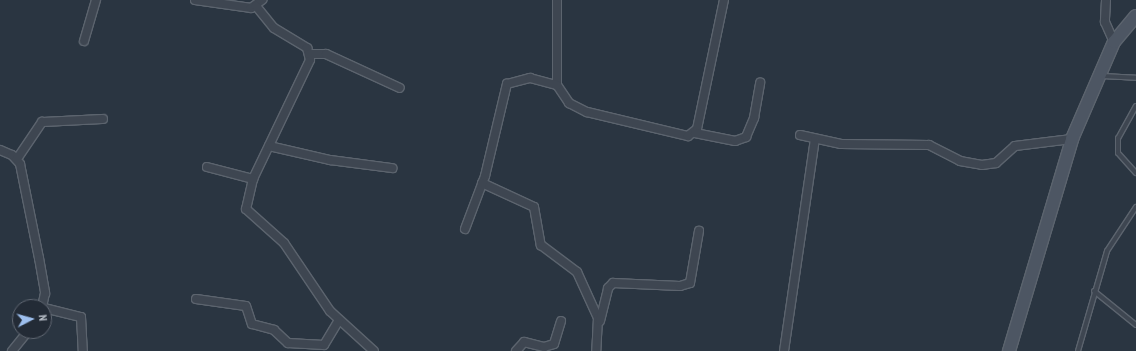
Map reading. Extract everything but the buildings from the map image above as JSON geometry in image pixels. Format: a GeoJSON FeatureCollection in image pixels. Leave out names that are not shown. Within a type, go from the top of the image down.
{"type":"FeatureCollection","features":[{"type":"Feature","properties":{"kind":"street"},"geometry":{"type":"LineString","coordinates":[[84,41],[96,0]]}},
{"type":"Feature","properties":{"kind":"street"},"geometry":{"type":"LineString","coordinates":[[195,0],[256,6],[274,28],[304,44],[310,54],[308,67],[253,180],[246,205],[249,215],[279,237],[339,320],[374,351]]}},
{"type":"Feature","properties":{"kind":"street"},"geometry":{"type":"LineString","coordinates":[[256,6],[262,0]]}},
{"type":"Feature","properties":{"kind":"street"},"geometry":{"type":"LineString","coordinates":[[558,0],[556,85],[563,97],[579,109],[664,132],[688,136],[695,134],[735,142],[746,137],[754,118],[760,83]]}},
{"type":"Feature","properties":{"kind":"street"},"geometry":{"type":"LineString","coordinates":[[695,134],[724,0]]}},
{"type":"Feature","properties":{"kind":"street"},"geometry":{"type":"LineString","coordinates":[[1106,0],[1105,22],[1114,42]]}},
{"type":"Feature","properties":{"kind":"street"},"geometry":{"type":"LineString","coordinates":[[1009,351],[1072,139],[1114,42],[1136,16]]}},
{"type":"Feature","properties":{"kind":"street"},"geometry":{"type":"LineString","coordinates":[[310,54],[326,54],[400,88]]}},
{"type":"Feature","properties":{"kind":"street"},"geometry":{"type":"LineString","coordinates":[[466,229],[482,183],[507,84],[530,78],[556,85]]}},
{"type":"Feature","properties":{"kind":"street"},"geometry":{"type":"LineString","coordinates":[[44,299],[45,293],[39,258],[17,159],[42,122],[103,119]]}},
{"type":"Feature","properties":{"kind":"street"},"geometry":{"type":"LineString","coordinates":[[800,136],[850,144],[929,145],[960,161],[982,165],[996,163],[1015,146],[1072,139]]}},
{"type":"Feature","properties":{"kind":"street"},"geometry":{"type":"LineString","coordinates":[[784,351],[815,139]]}},
{"type":"Feature","properties":{"kind":"street"},"geometry":{"type":"LineString","coordinates":[[269,146],[330,160],[392,168]]}},
{"type":"Feature","properties":{"kind":"street"},"geometry":{"type":"LineString","coordinates":[[0,150],[17,159]]}},
{"type":"Feature","properties":{"kind":"street"},"geometry":{"type":"LineString","coordinates":[[207,167],[253,180]]}},
{"type":"Feature","properties":{"kind":"street"},"geometry":{"type":"LineString","coordinates":[[482,183],[534,207],[541,245],[577,272],[600,322]]}},
{"type":"Feature","properties":{"kind":"street"},"geometry":{"type":"LineString","coordinates":[[596,351],[600,322],[608,288],[613,283],[680,286],[690,283],[699,231]]}},
{"type":"Feature","properties":{"kind":"street"},"geometry":{"type":"LineString","coordinates":[[196,299],[246,306],[252,324],[274,330],[288,343],[324,345],[339,320]]}},
{"type":"Feature","properties":{"kind":"street"},"geometry":{"type":"LineString","coordinates":[[52,309],[81,317],[83,351]]}},
{"type":"Feature","properties":{"kind":"street"},"geometry":{"type":"LineString","coordinates":[[516,351],[524,342],[544,347],[554,344],[561,321]]}},
{"type":"Feature","properties":{"kind":"street"},"geometry":{"type":"LineString","coordinates":[[12,351],[22,339]]}},
{"type":"Feature","properties":{"kind":"lane"},"geometry":{"type":"LineString","coordinates":[[1100,75],[1115,79],[1136,78]]}},
{"type":"Feature","properties":{"kind":"lane"},"geometry":{"type":"LineString","coordinates":[[1136,106],[1124,124],[1118,146],[1118,153],[1136,173]]}},
{"type":"Feature","properties":{"kind":"lane"},"geometry":{"type":"LineString","coordinates":[[1078,351],[1094,291],[1107,251],[1136,207]]}},
{"type":"Feature","properties":{"kind":"lane"},"geometry":{"type":"LineString","coordinates":[[1094,291],[1136,325]]}}]}
